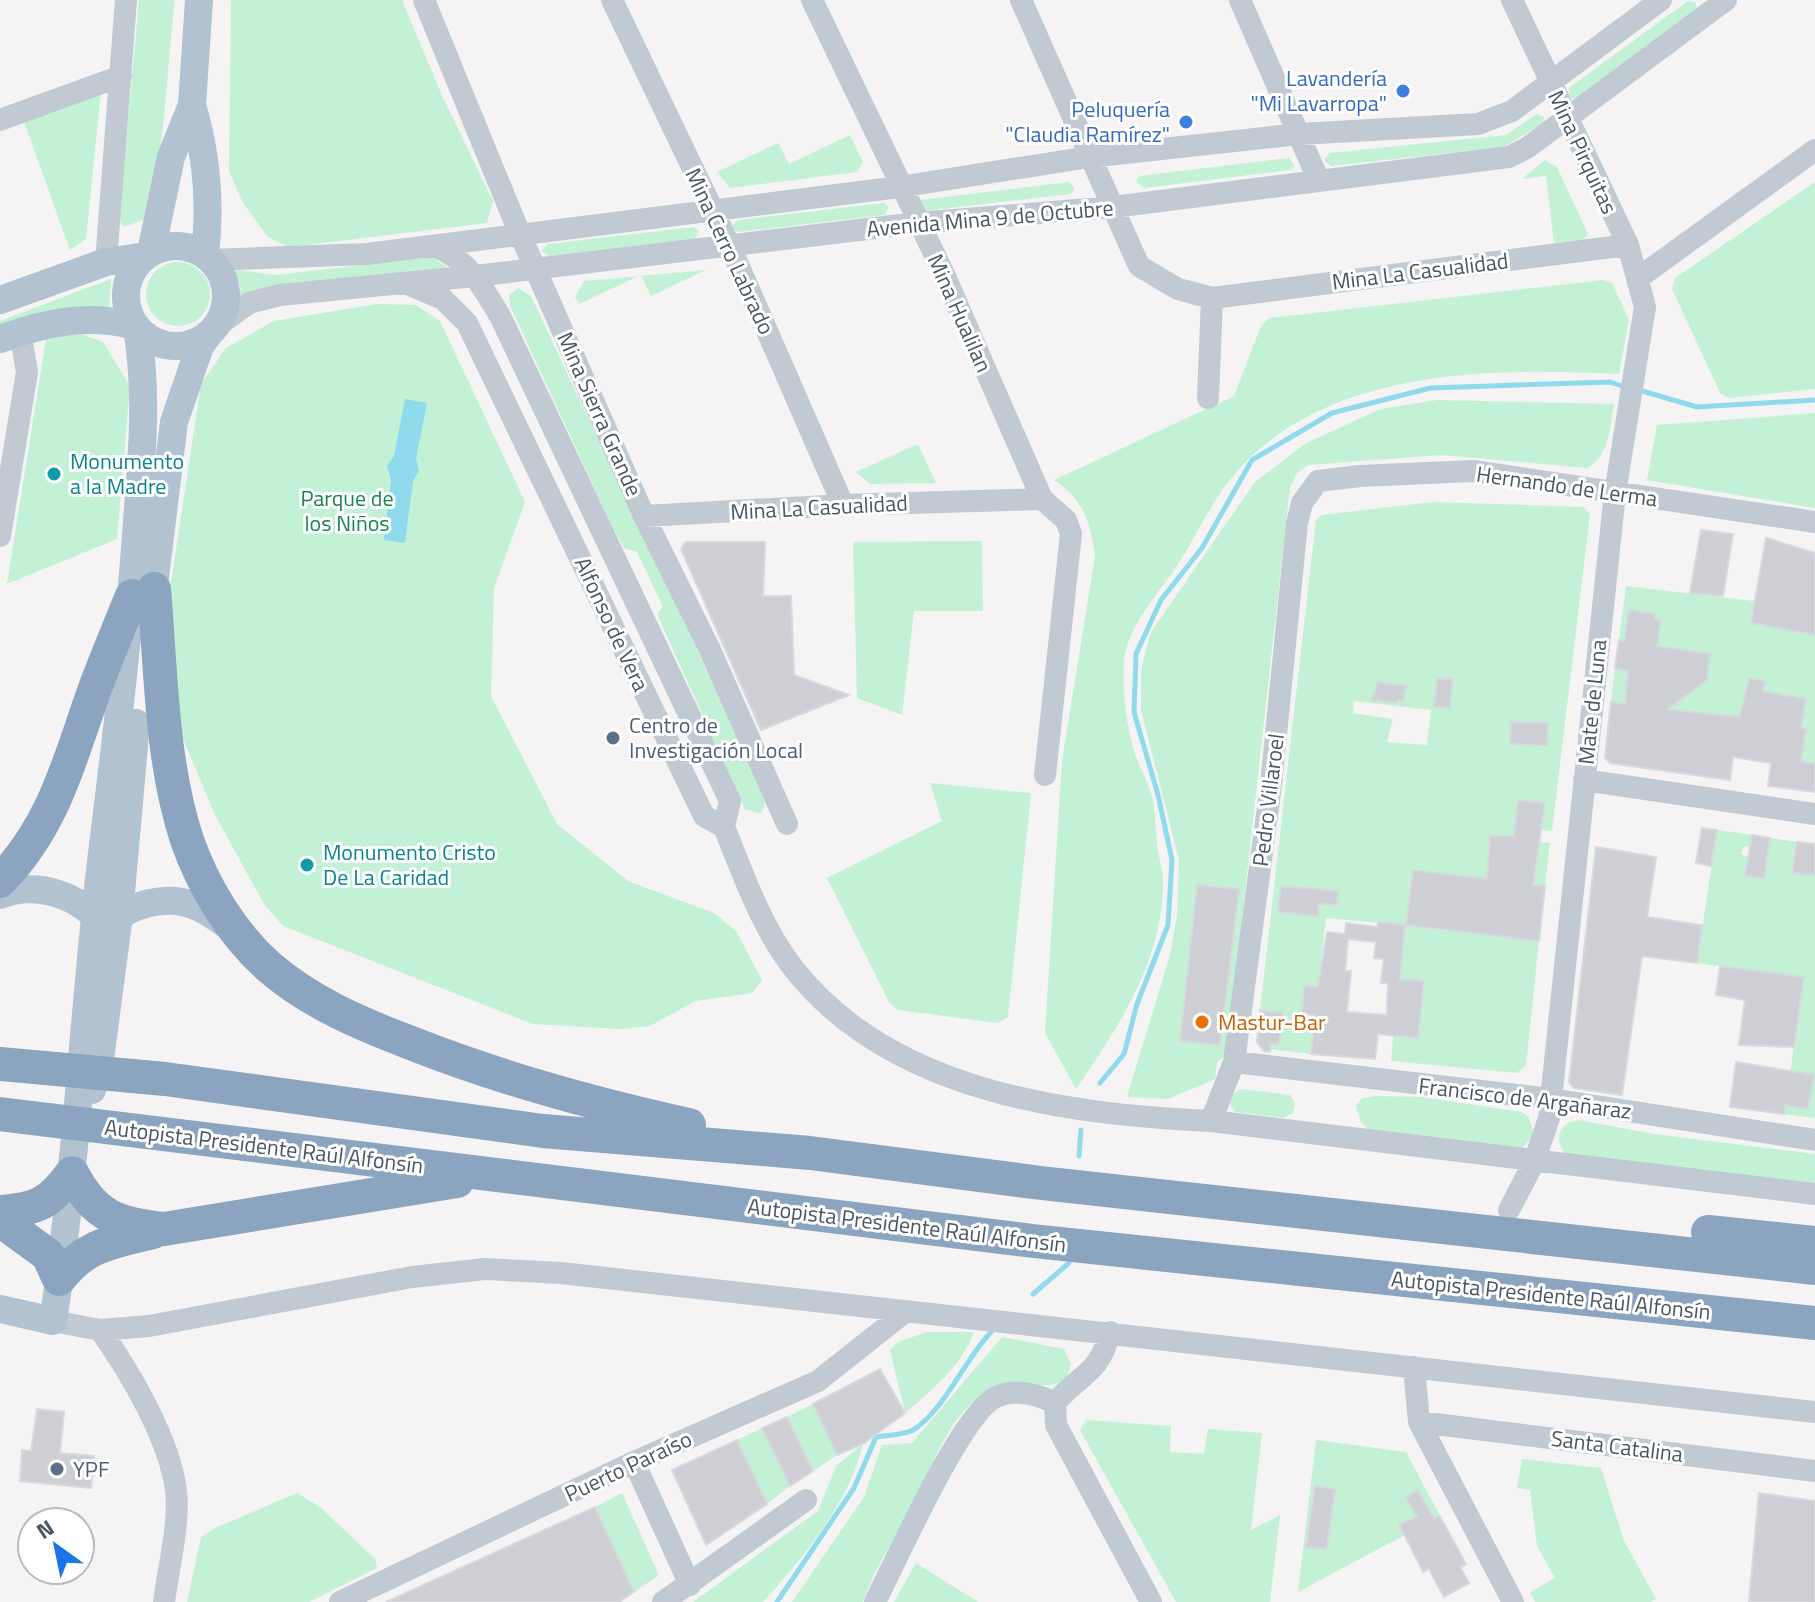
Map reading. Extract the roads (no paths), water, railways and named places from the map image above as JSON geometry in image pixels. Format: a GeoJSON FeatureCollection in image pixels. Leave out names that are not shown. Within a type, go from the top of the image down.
{"type":"FeatureCollection","features":[{"type":"Feature","properties":{"kind":"highway"},"geometry":{"type":"LineString","coordinates":[[0,881],[22,856],[62,789],[97,683],[143,592]]}},
{"type":"Feature","properties":{"kind":"highway"},"geometry":{"type":"LineString","coordinates":[[143,592],[161,679],[180,818],[201,871],[232,928],[268,966],[315,1000],[441,1055],[568,1098],[810,1153]]}},
{"type":"Feature","properties":{"kind":"highway"},"geometry":{"type":"LineString","coordinates":[[7,1065],[165,1079],[543,1131],[810,1153],[1101,1190],[1234,1201],[1815,1268]]}},
{"type":"Feature","properties":{"kind":"highway","name":"Autopista Presidente Raúl Alfonsín"},"geometry":{"type":"LineString","coordinates":[[3,1115],[155,1131],[1033,1241],[1815,1323]]}},
{"type":"Feature","properties":{"kind":"highway"},"geometry":{"type":"LineString","coordinates":[[0,1212],[38,1206],[55,1196],[72,1173],[81,1190],[102,1214],[135,1226],[164,1229]]}},
{"type":"Feature","properties":{"kind":"highway"},"geometry":{"type":"LineString","coordinates":[[0,1220],[48,1255],[59,1279],[75,1259],[96,1247],[164,1229],[493,1175]]}},
{"type":"Feature","properties":{"kind":"highway"},"geometry":{"type":"LineString","coordinates":[[1234,1201],[1446,1204],[1815,1243]]}},
{"type":"Feature","properties":{"kind":"main road"},"geometry":{"type":"LineString","coordinates":[[199,0],[192,105],[206,160],[208,258]]}},
{"type":"Feature","properties":{"kind":"main road"},"geometry":{"type":"LineString","coordinates":[[0,1309],[53,1321],[105,932],[137,721],[143,592],[146,398],[135,327],[126,294],[135,267],[148,254],[171,157],[192,105]]}},
{"type":"Feature","properties":{"kind":"main road"},"geometry":{"type":"LineString","coordinates":[[0,300],[106,262],[173,246],[208,258],[220,272],[226,302],[200,346],[174,422],[143,592]]}},
{"type":"Feature","properties":{"kind":"main road"},"geometry":{"type":"LineString","coordinates":[[10,336],[74,319],[106,318],[135,327],[148,339],[176,346],[193,344],[211,332]]}},
{"type":"Feature","properties":{"kind":"main road"},"geometry":{"type":"LineString","coordinates":[[0,895],[28,889],[53,892],[105,932]]}},
{"type":"Feature","properties":{"kind":"main road"},"geometry":{"type":"LineString","coordinates":[[105,932],[147,903],[171,901],[194,905],[232,928]]}},
{"type":"Feature","properties":{"kind":"street"},"geometry":{"type":"LineString","coordinates":[[106,262],[126,0]]}},
{"type":"Feature","properties":{"kind":"street","name":"Mina Sierra Grande"},"geometry":{"type":"LineString","coordinates":[[424,0],[519,232],[644,516],[709,648],[787,824]]}},
{"type":"Feature","properties":{"kind":"street","name":"Mina Cerro Labrado"},"geometry":{"type":"LineString","coordinates":[[612,0],[730,246],[843,505]]}},
{"type":"Feature","properties":{"kind":"street","name":"Mina Hualilan"},"geometry":{"type":"LineString","coordinates":[[812,0],[899,187],[943,272],[1042,499],[1066,520],[1071,534],[1045,775]]}},
{"type":"Feature","properties":{"kind":"street"},"geometry":{"type":"LineString","coordinates":[[1021,0],[1139,266],[1178,289],[1212,298],[1208,398]]}},
{"type":"Feature","properties":{"kind":"street"},"geometry":{"type":"LineString","coordinates":[[1240,0],[1318,179]]}},
{"type":"Feature","properties":{"kind":"street","name":"Mina Pirquitas"},"geometry":{"type":"LineString","coordinates":[[1512,0],[1565,118],[1628,245],[1645,313]]}},
{"type":"Feature","properties":{"kind":"street","name":"Avenida Mina 9 de Octubre"},"geometry":{"type":"LineString","coordinates":[[208,258],[367,254],[519,232],[899,187],[1089,157],[1299,134],[1478,124],[1503,116],[1551,84],[1661,0]]}},
{"type":"Feature","properties":{"kind":"street","name":"Avenida Mina 9 de Octubre"},"geometry":{"type":"LineString","coordinates":[[211,332],[249,303],[280,295],[475,276],[917,223],[1113,207],[1509,157],[1527,148],[1721,1]]}},
{"type":"Feature","properties":{"kind":"street"},"geometry":{"type":"LineString","coordinates":[[0,120],[121,76]]}},
{"type":"Feature","properties":{"kind":"street"},"geometry":{"type":"LineString","coordinates":[[1637,279],[1815,150]]}},
{"type":"Feature","properties":{"kind":"street","name":"Mina La Casualidad"},"geometry":{"type":"LineString","coordinates":[[1212,298],[1628,245]]}},
{"type":"Feature","properties":{"kind":"street","name":"Alfonso de Vera"},"geometry":{"type":"LineString","coordinates":[[401,282],[443,299],[467,323],[704,816],[724,827],[730,801],[501,318],[475,276],[449,253],[433,246]]}},
{"type":"Feature","properties":{"kind":"street","name":"Mate de Luna"},"geometry":{"type":"LineString","coordinates":[[1509,1210],[1534,1162],[1549,1118],[1615,493],[1645,313]]}},
{"type":"Feature","properties":{"kind":"street"},"geometry":{"type":"LineString","coordinates":[[0,536],[27,372],[10,336]]}},
{"type":"Feature","properties":{"kind":"street","name":"Hernando de Lerma"},"geometry":{"type":"LineString","coordinates":[[1318,481],[1473,471],[1815,522]]}},
{"type":"Feature","properties":{"kind":"street","name":"Pedro Villaroel"},"geometry":{"type":"LineString","coordinates":[[1211,1121],[1234,1062],[1271,785],[1297,523],[1302,503],[1318,481]]}},
{"type":"Feature","properties":{"kind":"street","name":"Mina La Casualidad"},"geometry":{"type":"LineString","coordinates":[[644,516],[843,505],[1042,499]]}},
{"type":"Feature","properties":{"kind":"street"},"geometry":{"type":"LineString","coordinates":[[1584,780],[1815,814]]}},
{"type":"Feature","properties":{"kind":"street"},"geometry":{"type":"LineString","coordinates":[[724,827],[760,915],[792,966],[822,1002],[928,1069],[998,1093],[1118,1117],[1211,1121],[1815,1194]]}},
{"type":"Feature","properties":{"kind":"street","name":"Francisco de Argañaraz"},"geometry":{"type":"LineString","coordinates":[[1234,1062],[1551,1099],[1815,1140]]}},
{"type":"Feature","properties":{"kind":"street"},"geometry":{"type":"LineString","coordinates":[[53,1321],[100,1330],[149,1326],[412,1277],[485,1269],[561,1273],[1046,1325],[1815,1412]]}},
{"type":"Feature","properties":{"kind":"street","name":"Puerto Paraíso"},"geometry":{"type":"LineString","coordinates":[[340,1602],[634,1462],[818,1381],[905,1312]]}},
{"type":"Feature","properties":{"kind":"street"},"geometry":{"type":"LineString","coordinates":[[100,1330],[132,1375],[171,1466],[177,1494],[164,1602]]}},
{"type":"Feature","properties":{"kind":"street"},"geometry":{"type":"LineString","coordinates":[[1110,1332],[1105,1352],[1093,1371],[1069,1387],[1055,1403],[1056,1425],[1151,1602]]}},
{"type":"Feature","properties":{"kind":"street"},"geometry":{"type":"LineString","coordinates":[[1414,1367],[1419,1422],[1513,1602]]}},
{"type":"Feature","properties":{"kind":"street"},"geometry":{"type":"LineString","coordinates":[[875,1602],[963,1432],[994,1398],[1014,1392],[1040,1395],[1055,1403]]}},
{"type":"Feature","properties":{"kind":"street","name":"Santa Catalina"},"geometry":{"type":"LineString","coordinates":[[1419,1422],[1815,1471]]}},
{"type":"Feature","properties":{"kind":"street"},"geometry":{"type":"LineString","coordinates":[[634,1462],[690,1585]]}},
{"type":"Feature","properties":{"kind":"street"},"geometry":{"type":"LineString","coordinates":[[663,1602],[806,1500]]}},
{"type":"Feature","properties":{"kind":"water"},"geometry":{"type":"Polygon","coordinates":[[[405,399],[427,403],[416,459],[419,471],[413,481],[405,543],[384,540],[391,480],[387,466],[394,456],[405,399]]]}},
{"type":"Feature","properties":{"kind":"waterway"},"geometry":{"type":"LineString","coordinates":[[1100,1083],[1124,1054],[1137,1004],[1168,925],[1172,860],[1158,795],[1134,712],[1136,654],[1161,600],[1202,548],[1252,460],[1332,413],[1430,388],[1610,382],[1625,387]]}},
{"type":"Feature","properties":{"kind":"waterway"},"geometry":{"type":"LineString","coordinates":[[1639,390],[1697,407],[1815,400]]}},
{"type":"Feature","properties":{"kind":"waterway"},"geometry":{"type":"LineString","coordinates":[[1079,1156],[1081,1130]]}},
{"type":"Feature","properties":{"kind":"waterway"},"geometry":{"type":"LineString","coordinates":[[1033,1294],[1069,1263]]}},
{"type":"Feature","properties":{"kind":"waterway"},"geometry":{"type":"LineString","coordinates":[[777,1602],[854,1488],[876,1437],[909,1432],[924,1422],[991,1332]]}},
{"type":"Feature","properties":{"kind":"place","name":"Lavandería \"Mi Lavarropa\""},"geometry":{"type":"Point","coordinates":[1403,91]}},
{"type":"Feature","properties":{"kind":"place","name":"Peluquería \"Claudia Ramírez\""},"geometry":{"type":"Point","coordinates":[1186,122]}},
{"type":"Feature","properties":{"kind":"place","name":"Monumento a la Madre"},"geometry":{"type":"Point","coordinates":[54,474]}},
{"type":"Feature","properties":{"kind":"place","name":"Centro de Investigación Local"},"geometry":{"type":"Point","coordinates":[613,738]}},
{"type":"Feature","properties":{"kind":"place","name":"Monumento Cristo De La Caridad"},"geometry":{"type":"Point","coordinates":[307,865]}},
{"type":"Feature","properties":{"kind":"place","name":"Mastur-Bar"},"geometry":{"type":"Point","coordinates":[1202,1022]}},
{"type":"Feature","properties":{"kind":"place","name":"YPF"},"geometry":{"type":"Point","coordinates":[57,1469]}},
{"type":"Feature","properties":{"kind":"park label","name":"Parque de los Niños"},"geometry":{"type":"Point","coordinates":[347,510]}}]}
